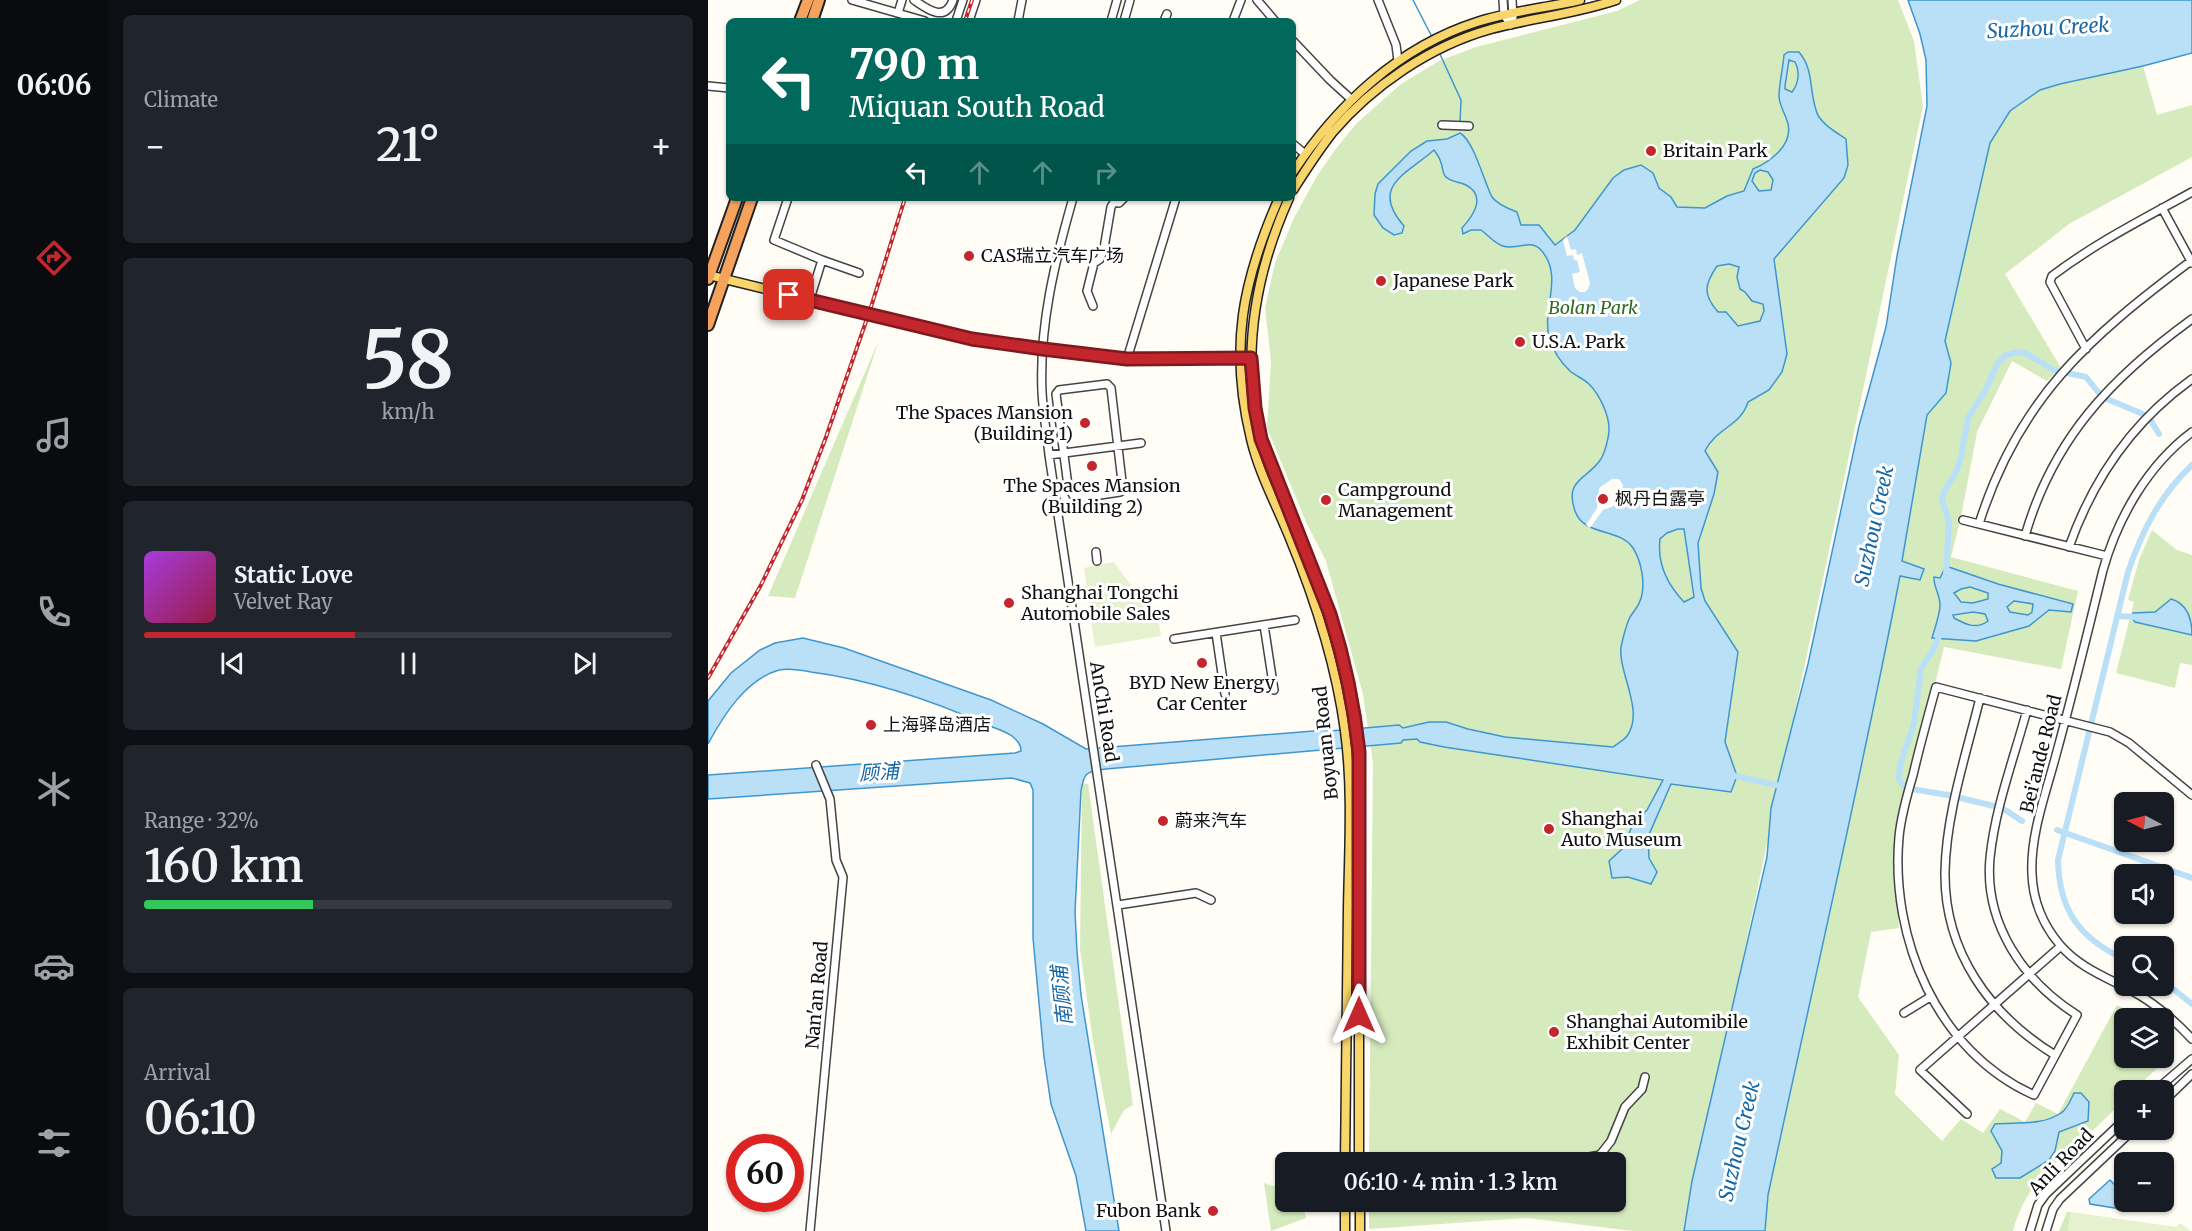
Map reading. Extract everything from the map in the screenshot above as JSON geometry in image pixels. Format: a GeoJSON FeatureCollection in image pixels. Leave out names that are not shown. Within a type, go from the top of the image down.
{"type":"FeatureCollection","features":[{"type":"Feature","properties":{"kind":"highway"},"geometry":{"type":"LineString","coordinates":[[801,18],[808,0]]}},
{"type":"Feature","properties":{"kind":"highway"},"geometry":{"type":"LineString","coordinates":[[813,18],[819,0]]}},
{"type":"Feature","properties":{"kind":"highway"},"geometry":{"type":"LineString","coordinates":[[708,277],[736,201]]}},
{"type":"Feature","properties":{"kind":"highway"},"geometry":{"type":"LineString","coordinates":[[708,326],[751,201]]}},
{"type":"Feature","properties":{"kind":"main road"},"geometry":{"type":"LineString","coordinates":[[1296,168],[1329,124],[1375,78],[1398,61],[1446,34],[1478,22],[1515,12],[1580,0]]}},
{"type":"Feature","properties":{"kind":"main road"},"geometry":{"type":"LineString","coordinates":[[1296,186],[1331,135],[1354,110],[1380,87],[1423,59],[1452,44],[1490,30],[1591,8],[1616,0]]}},
{"type":"Feature","properties":{"kind":"main road","name":"Boyuan Road"},"geometry":{"type":"LineString","coordinates":[[1278,201],[1261,240],[1249,278],[1243,307],[1240,358],[1246,414],[1256,458],[1322,623],[1335,670],[1345,730],[1350,811],[1345,1152]]}},
{"type":"Feature","properties":{"kind":"main road","name":"Boyuan Road"},"geometry":{"type":"LineString","coordinates":[[1288,201],[1271,242],[1259,283],[1252,329],[1251,358],[1254,400],[1261,439],[1338,639],[1356,726],[1359,752],[1359,1152]]}},
{"type":"Feature","properties":{"kind":"main road"},"geometry":{"type":"LineString","coordinates":[[708,277],[725,279],[972,339],[1127,359],[1251,358]]}},
{"type":"Feature","properties":{"kind":"main road"},"geometry":{"type":"LineString","coordinates":[[1345,1212],[1345,1231]]}},
{"type":"Feature","properties":{"kind":"main road"},"geometry":{"type":"LineString","coordinates":[[1360,1212],[1360,1231]]}},
{"type":"Feature","properties":{"kind":"street"},"geometry":{"type":"LineString","coordinates":[[852,0],[915,18]]}},
{"type":"Feature","properties":{"kind":"street"},"geometry":{"type":"LineString","coordinates":[[898,13],[902,0]]}},
{"type":"Feature","properties":{"kind":"street"},"geometry":{"type":"LineString","coordinates":[[915,0],[928,10],[937,13],[946,11],[953,0]]}},
{"type":"Feature","properties":{"kind":"street"},"geometry":{"type":"LineString","coordinates":[[957,18],[963,0]]}},
{"type":"Feature","properties":{"kind":"street"},"geometry":{"type":"LineString","coordinates":[[970,18],[976,0]]}},
{"type":"Feature","properties":{"kind":"street"},"geometry":{"type":"LineString","coordinates":[[1019,18],[1022,0]]}},
{"type":"Feature","properties":{"kind":"street"},"geometry":{"type":"LineString","coordinates":[[1113,18],[1117,0]]}},
{"type":"Feature","properties":{"kind":"street"},"geometry":{"type":"LineString","coordinates":[[1125,18],[1130,0]]}},
{"type":"Feature","properties":{"kind":"street"},"geometry":{"type":"LineString","coordinates":[[1234,18],[1241,0]]}},
{"type":"Feature","properties":{"kind":"street"},"geometry":{"type":"LineString","coordinates":[[1257,0],[1272,18]]}},
{"type":"Feature","properties":{"kind":"street"},"geometry":{"type":"LineString","coordinates":[[1378,0],[1396,45],[1398,61]]}},
{"type":"Feature","properties":{"kind":"street"},"geometry":{"type":"LineString","coordinates":[[1503,0],[1504,15],[1511,25]]}},
{"type":"Feature","properties":{"kind":"street"},"geometry":{"type":"LineString","coordinates":[[1511,25],[1515,12],[1512,0]]}},
{"type":"Feature","properties":{"kind":"street"},"geometry":{"type":"LineString","coordinates":[[1296,44],[1352,100]]}},
{"type":"Feature","properties":{"kind":"street"},"geometry":{"type":"LineString","coordinates":[[708,86],[726,88]]}},
{"type":"Feature","properties":{"kind":"street"},"geometry":{"type":"LineString","coordinates":[[1442,125],[1469,126]]}},
{"type":"Feature","properties":{"kind":"street"},"geometry":{"type":"LineString","coordinates":[[1296,146],[1305,154]]}},
{"type":"Feature","properties":{"kind":"street"},"geometry":{"type":"LineString","coordinates":[[2086,349],[2050,279],[2084,251],[2192,192]]}},
{"type":"Feature","properties":{"kind":"street"},"geometry":{"type":"LineString","coordinates":[[787,201],[774,240],[859,273]]}},
{"type":"Feature","properties":{"kind":"street","name":"AnChi Road"},"geometry":{"type":"LineString","coordinates":[[1073,201],[1054,266],[1043,349],[1042,393],[1049,455],[1166,1231]]}},
{"type":"Feature","properties":{"kind":"street"},"geometry":{"type":"LineString","coordinates":[[1093,306],[1088,291],[1094,263],[1100,259],[1104,248],[1114,202],[1121,201]]}},
{"type":"Feature","properties":{"kind":"street"},"geometry":{"type":"LineString","coordinates":[[1127,359],[1175,201]]}},
{"type":"Feature","properties":{"kind":"street"},"geometry":{"type":"LineString","coordinates":[[1979,524],[1992,484],[2012,443],[2035,406],[2067,366],[2131,307],[2191,262],[2162,208]]}},
{"type":"Feature","properties":{"kind":"street"},"geometry":{"type":"LineString","coordinates":[[810,299],[822,260]]}},
{"type":"Feature","properties":{"kind":"street"},"geometry":{"type":"LineString","coordinates":[[2025,536],[2040,490],[2068,438],[2107,392],[2168,337],[2192,319]]}},
{"type":"Feature","properties":{"kind":"street"},"geometry":{"type":"LineString","coordinates":[[2069,547],[2081,514],[2114,455],[2151,414],[2192,379]]}},
{"type":"Feature","properties":{"kind":"street"},"geometry":{"type":"LineString","coordinates":[[1107,384],[1111,388],[1123,490],[1080,498],[1073,495],[1068,486],[1064,453],[1056,394],[1059,390],[1107,384]]}},
{"type":"Feature","properties":{"kind":"street","name":"Bei'ande Road"},"geometry":{"type":"LineString","coordinates":[[2192,432],[2170,452],[2142,486],[2120,523],[2107,556],[2040,816],[2032,862],[2033,885],[2038,906],[2046,925],[2061,946],[2082,965],[2152,1004],[2192,1039]]}},
{"type":"Feature","properties":{"kind":"street"},"geometry":{"type":"LineString","coordinates":[[1049,455],[1141,443]]}},
{"type":"Feature","properties":{"kind":"street"},"geometry":{"type":"LineString","coordinates":[[1963,520],[2107,556]]}},
{"type":"Feature","properties":{"kind":"street"},"geometry":{"type":"LineString","coordinates":[[1096,552],[1097,561]]}},
{"type":"Feature","properties":{"kind":"street"},"geometry":{"type":"LineString","coordinates":[[1174,639],[1295,620]]}},
{"type":"Feature","properties":{"kind":"street"},"geometry":{"type":"LineString","coordinates":[[1264,625],[1274,690]]}},
{"type":"Feature","properties":{"kind":"street"},"geometry":{"type":"LineString","coordinates":[[1216,633],[1225,694]]}},
{"type":"Feature","properties":{"kind":"street"},"geometry":{"type":"LineString","coordinates":[[2027,710],[2002,801],[1990,858],[1993,895],[2003,933],[2029,974],[2047,994],[2077,1015],[2034,1095],[2022,1090],[1991,1069],[1957,1037],[1930,998],[1912,956],[1900,895],[1899,837],[1907,796],[1936,687],[2027,710],[2110,732],[2129,743],[2192,795]]}},
{"type":"Feature","properties":{"kind":"street"},"geometry":{"type":"LineString","coordinates":[[1980,698],[1955,803],[1946,860],[1948,908],[1960,949],[1971,972],[1994,1005],[2019,1031],[2055,1055]]}},
{"type":"Feature","properties":{"kind":"street","name":"Nan'an Road"},"geometry":{"type":"LineString","coordinates":[[810,1231],[843,877],[836,860],[828,792],[816,765]]}},
{"type":"Feature","properties":{"kind":"street"},"geometry":{"type":"LineString","coordinates":[[1118,905],[1196,893],[1211,900]]}},
{"type":"Feature","properties":{"kind":"street"},"geometry":{"type":"LineString","coordinates":[[1967,1114],[1920,1070],[2061,946]]}},
{"type":"Feature","properties":{"kind":"street"},"geometry":{"type":"LineString","coordinates":[[1904,1013],[1930,998]]}},
{"type":"Feature","properties":{"kind":"street"},"geometry":{"type":"LineString","coordinates":[[2168,1080],[2192,1059]]}},
{"type":"Feature","properties":{"kind":"street"},"geometry":{"type":"LineString","coordinates":[[2174,1091],[2192,1074]]}},
{"type":"Feature","properties":{"kind":"street"},"geometry":{"type":"LineString","coordinates":[[1602,1152],[1611,1141],[1625,1107],[1642,1089],[1645,1077]]}},
{"type":"Feature","properties":{"kind":"street","name":"Anli Road"},"geometry":{"type":"LineString","coordinates":[[2030,1231],[2038,1205],[2046,1194],[2114,1129]]}},
{"type":"Feature","properties":{"kind":"street","name":"Anli Road"},"geometry":{"type":"LineString","coordinates":[[2046,1231],[2053,1209],[2060,1198],[2122,1140]]}},
{"type":"Feature","properties":{"kind":"green space","name":"Bolan Park"},"geometry":{"type":"Polygon","coordinates":[[[1640,0],[1898,0],[1914,41],[1923,106],[1685,1231],[1633,1231],[1527,1218],[1369,1229],[1369,1212],[1626,1212],[1626,1152],[1369,1152],[1373,763],[1363,694],[1326,561],[1306,522],[1267,428],[1271,361],[1265,308],[1275,263],[1294,218],[1317,176],[1356,124],[1401,84],[1439,61],[1476,47],[1617,11],[1640,0]]]}},
{"type":"Feature","properties":{"kind":"green space"},"geometry":{"type":"Polygon","coordinates":[[[2143,66],[2157,115],[2192,105],[2192,157],[2069,224],[2005,274],[2061,368],[2047,381],[2012,361],[1977,432],[1951,557],[2078,591],[2061,669],[1944,647],[1897,839],[1894,871],[1899,928],[1871,932],[1858,997],[1899,1055],[1895,1094],[1942,1141],[1961,1119],[1983,1133],[2000,1109],[2025,1122],[2036,1103],[2058,1114],[2114,1011],[2114,1068],[2157,1068],[2145,1080],[2114,1080],[2114,1110],[2053,1165],[2033,1187],[2018,1215],[2013,1231],[1765,1231],[1768,1195],[1900,576],[1920,580],[1924,570],[1902,562],[1927,414],[1942,398],[1951,363],[1945,342],[1990,143],[2010,111],[2040,90],[2143,66]]]}},
{"type":"Feature","properties":{"kind":"green space"},"geometry":{"type":"Polygon","coordinates":[[[879,340],[795,598],[768,596],[879,340]]]}},
{"type":"Feature","properties":{"kind":"green space"},"geometry":{"type":"Polygon","coordinates":[[[2152,530],[2177,550],[2192,555],[2192,665],[2180,663],[2175,688],[2116,673],[2134,602],[2128,600],[2139,560],[2152,530]]]}},
{"type":"Feature","properties":{"kind":"green space"},"geometry":{"type":"Polygon","coordinates":[[[1114,562],[1135,591],[1157,610],[1161,636],[1095,647],[1084,568],[1114,562]]]}},
{"type":"Feature","properties":{"kind":"green space"},"geometry":{"type":"Polygon","coordinates":[[[1082,783],[1088,784],[1133,1105],[1124,1110],[1111,1134],[1093,1041],[1080,949],[1082,783]]]}},
{"type":"Feature","properties":{"kind":"green space"},"geometry":{"type":"Polygon","coordinates":[[[1264,1183],[1275,1187],[1275,1212],[1304,1212],[1306,1218],[1271,1231],[1264,1183]]]}},
{"type":"Feature","properties":{"kind":"green space"},"geometry":{"type":"Polygon","coordinates":[[[2067,1212],[2071,1212],[2068,1231],[2059,1231],[2067,1212]]]}},
{"type":"Feature","properties":{"kind":"green space"},"geometry":{"type":"Polygon","coordinates":[[[2071,1212],[2176,1227],[2180,1223],[2191,1231],[2068,1231],[2071,1212]]]}},
{"type":"Feature","properties":{"kind":"water","name":"Suzhou Creek"},"geometry":{"type":"Polygon","coordinates":[[[1908,0],[2192,0],[2192,53],[2040,90],[2010,111],[1990,143],[1945,341],[1951,363],[1946,393],[1927,415],[1902,561],[1924,569],[1920,580],[1900,576],[1768,1195],[1765,1231],[1684,1231],[1692,1181],[1767,857],[1771,808],[1808,664],[1859,426],[1886,327],[1897,256],[1927,106],[1926,60],[1908,0]]]}},
{"type":"Feature","properties":{"kind":"water"},"geometry":{"type":"Polygon","coordinates":[[[1788,52],[1799,52],[1804,59],[1818,115],[1828,127],[1846,139],[1848,165],[1844,178],[1774,259],[1787,354],[1782,372],[1769,390],[1748,402],[1740,417],[1715,437],[1705,451],[1718,472],[1714,494],[1698,543],[1701,588],[1705,601],[1738,652],[1725,742],[1737,776],[1731,792],[1671,784],[1648,837],[1649,858],[1657,872],[1651,884],[1628,877],[1612,878],[1609,861],[1622,849],[1634,822],[1647,810],[1663,780],[1444,747],[1420,742],[1417,739],[1403,740],[1401,743],[1106,769],[1094,771],[1085,776],[1081,791],[1075,912],[1077,952],[1081,995],[1119,1231],[1086,1231],[1076,1176],[1051,1104],[1044,1057],[1033,938],[1033,790],[1030,783],[1012,778],[708,799],[708,775],[1015,753],[1021,751],[1018,743],[1003,731],[923,699],[856,680],[799,670],[779,670],[756,681],[728,711],[708,744],[708,701],[731,673],[760,650],[775,643],[803,638],[844,648],[991,700],[1043,724],[1086,749],[1399,725],[1403,728],[1429,722],[1446,722],[1505,737],[1613,747],[1626,737],[1632,726],[1632,704],[1623,668],[1621,647],[1630,617],[1642,595],[1642,574],[1639,560],[1627,541],[1586,525],[1575,511],[1572,492],[1579,481],[1601,459],[1608,440],[1609,423],[1603,405],[1593,388],[1566,367],[1557,356],[1549,337],[1548,314],[1552,281],[1548,260],[1541,250],[1532,245],[1503,246],[1481,230],[1471,230],[1463,234],[1462,228],[1476,206],[1476,195],[1466,185],[1452,181],[1445,176],[1440,159],[1434,150],[1403,174],[1391,191],[1390,201],[1394,212],[1404,226],[1402,233],[1394,235],[1383,228],[1374,215],[1375,194],[1378,184],[1411,151],[1427,141],[1447,139],[1460,133],[1470,144],[1494,200],[1517,212],[1521,225],[1539,225],[1555,245],[1575,230],[1613,178],[1624,170],[1641,165],[1653,173],[1659,188],[1671,197],[1677,207],[1705,208],[1727,196],[1744,191],[1753,169],[1773,157],[1784,146],[1789,132],[1779,97],[1784,55],[1788,52]],[[1789,60],[1785,89],[1792,92],[1798,77],[1795,62],[1789,60]],[[1760,170],[1755,173],[1752,181],[1759,191],[1771,190],[1773,180],[1768,172],[1760,170]],[[1729,264],[1717,266],[1707,290],[1713,306],[1718,312],[1726,312],[1738,326],[1760,321],[1764,311],[1763,304],[1752,301],[1740,289],[1737,277],[1739,267],[1729,264]],[[1684,529],[1667,533],[1660,539],[1660,557],[1669,581],[1684,602],[1694,597],[1684,529]]]}},
{"type":"Feature","properties":{"kind":"water"},"geometry":{"type":"Polygon","coordinates":[[[1946,566],[1998,584],[2073,604],[2071,612],[2049,610],[2029,626],[1976,641],[1932,638],[1940,605],[1934,577],[1940,578],[1946,566]],[[1970,587],[1954,593],[1961,602],[1973,603],[1988,599],[1988,593],[1970,587]],[[2014,601],[2007,607],[2010,612],[2028,615],[2032,612],[2033,604],[2014,601]],[[1973,612],[1953,615],[1954,618],[1971,625],[1984,624],[1988,621],[1985,614],[1973,612]]]}},
{"type":"Feature","properties":{"kind":"water"},"geometry":{"type":"Polygon","coordinates":[[[2171,599],[2181,604],[2188,613],[2192,635],[2135,622],[2133,619],[2133,613],[2155,612],[2171,599]]]}},
{"type":"Feature","properties":{"kind":"water"},"geometry":{"type":"Polygon","coordinates":[[[2074,1093],[2081,1093],[2089,1102],[2088,1121],[2059,1132],[2055,1151],[2049,1160],[2020,1178],[1996,1178],[1992,1169],[2001,1163],[2002,1151],[1991,1131],[1995,1124],[2029,1123],[2054,1117],[2065,1109],[2074,1093]]]}},
{"type":"Feature","properties":{"kind":"water"},"geometry":{"type":"Polygon","coordinates":[[[2110,1180],[2114,1184],[2114,1208],[2090,1204],[2089,1199],[2110,1180]]]}},
{"type":"Feature","properties":{"kind":"pier"},"geometry":{"type":"Polygon","coordinates":[[[1567,236],[1571,250],[1576,249],[1577,255],[1582,253],[1590,283],[1585,292],[1580,292],[1575,288],[1572,274],[1580,272],[1573,255],[1567,256],[1563,240],[1567,236]]]}},
{"type":"Feature","properties":{"kind":"pier"},"geometry":{"type":"Polygon","coordinates":[[[1612,479],[1619,479],[1623,485],[1621,498],[1614,506],[1603,510],[1590,528],[1586,525],[1597,508],[1599,488],[1612,479]]]}},
{"type":"Feature","properties":{"kind":"waterway"},"geometry":{"type":"LineString","coordinates":[[1413,0],[1432,37]]}},
{"type":"Feature","properties":{"kind":"waterway"},"geometry":{"type":"LineString","coordinates":[[1439,52],[1461,100],[1460,123]]}},
{"type":"Feature","properties":{"kind":"waterway"},"geometry":{"type":"LineString","coordinates":[[1946,575],[1949,522],[1942,499],[1957,470],[1968,418],[1985,391],[1997,364],[2006,355],[2017,352],[2025,353],[2054,370],[2086,377],[2107,399],[2143,414],[2151,421],[2159,434]]}},
{"type":"Feature","properties":{"kind":"waterway"},"geometry":{"type":"LineString","coordinates":[[2114,954],[2095,942],[2074,920],[2062,894],[2058,860],[2128,572],[2153,514],[2170,489],[2192,465]]}},
{"type":"Feature","properties":{"kind":"waterway"},"geometry":{"type":"LineString","coordinates":[[2117,616],[2135,617]]}},
{"type":"Feature","properties":{"kind":"waterway"},"geometry":{"type":"LineString","coordinates":[[1941,632],[1932,652],[1921,668],[1914,723],[1900,765],[1899,780],[1906,788],[1994,806],[2022,821]]}},
{"type":"Feature","properties":{"kind":"waterway"},"geometry":{"type":"LineString","coordinates":[[1731,775],[1785,787]]}},
{"type":"Feature","properties":{"kind":"waterway"},"geometry":{"type":"LineString","coordinates":[[2057,830],[2192,878]]}},
{"type":"Feature","properties":{"kind":"waterway"},"geometry":{"type":"LineString","coordinates":[[2174,990],[2192,1004]]}},
{"type":"Feature","properties":{"kind":"railway"},"geometry":{"type":"LineString","coordinates":[[966,18],[972,0]]}},
{"type":"Feature","properties":{"kind":"railway"},"geometry":{"type":"LineString","coordinates":[[708,678],[761,585],[802,500],[871,307],[904,201]]}},
{"type":"Feature","properties":{"kind":"place","name":"Britain Park"},"geometry":{"type":"Point","coordinates":[1651,151]}},
{"type":"Feature","properties":{"kind":"place","name":"CAS瑞立汽车广场"},"geometry":{"type":"Point","coordinates":[969,256]}},
{"type":"Feature","properties":{"kind":"place","name":"Japanese Park"},"geometry":{"type":"Point","coordinates":[1381,281]}},
{"type":"Feature","properties":{"kind":"place","name":"U.S.A. Park"},"geometry":{"type":"Point","coordinates":[1520,342]}},
{"type":"Feature","properties":{"kind":"place","name":"The Spaces Mansion (Building 1)"},"geometry":{"type":"Point","coordinates":[1085,423]}},
{"type":"Feature","properties":{"kind":"place","name":"The Spaces Mansion (Building 2)"},"geometry":{"type":"Point","coordinates":[1092,466]}},
{"type":"Feature","properties":{"kind":"place","name":"枫丹白露亭"},"geometry":{"type":"Point","coordinates":[1603,499]}},
{"type":"Feature","properties":{"kind":"place","name":"Campground Management"},"geometry":{"type":"Point","coordinates":[1326,500]}},
{"type":"Feature","properties":{"kind":"place","name":"Shanghai Tongchi Automobile Sales"},"geometry":{"type":"Point","coordinates":[1009,603]}},
{"type":"Feature","properties":{"kind":"place","name":"BYD New Energy Car Center"},"geometry":{"type":"Point","coordinates":[1202,663]}},
{"type":"Feature","properties":{"kind":"place","name":"上海驿岛酒店"},"geometry":{"type":"Point","coordinates":[871,725]}},
{"type":"Feature","properties":{"kind":"place","name":"蔚来汽车"},"geometry":{"type":"Point","coordinates":[1163,821]}},
{"type":"Feature","properties":{"kind":"place","name":"Shanghai Auto Museum"},"geometry":{"type":"Point","coordinates":[1549,829]}},
{"type":"Feature","properties":{"kind":"place","name":"Shanghai Automibile Exhibit Center"},"geometry":{"type":"Point","coordinates":[1554,1032]}},
{"type":"Feature","properties":{"kind":"place","name":"Fubon Bank"},"geometry":{"type":"Point","coordinates":[1213,1211]}},
{"type":"Feature","properties":{"kind":"route"},"geometry":{"type":"LineString","coordinates":[[789,295],[972,339],[1043,349],[1127,359],[1251,358],[1252,384],[1261,439],[1330,614],[1338,639],[1356,726],[1359,752],[1359,1015]]}},
{"type":"Feature","properties":{"kind":"water label","name":"顾浦"},"geometry":{"type":"Point","coordinates":[879,772]}},
{"type":"Feature","properties":{"kind":"water label","name":"南顾浦"},"geometry":{"type":"Point","coordinates":[1062,996]}}]}
